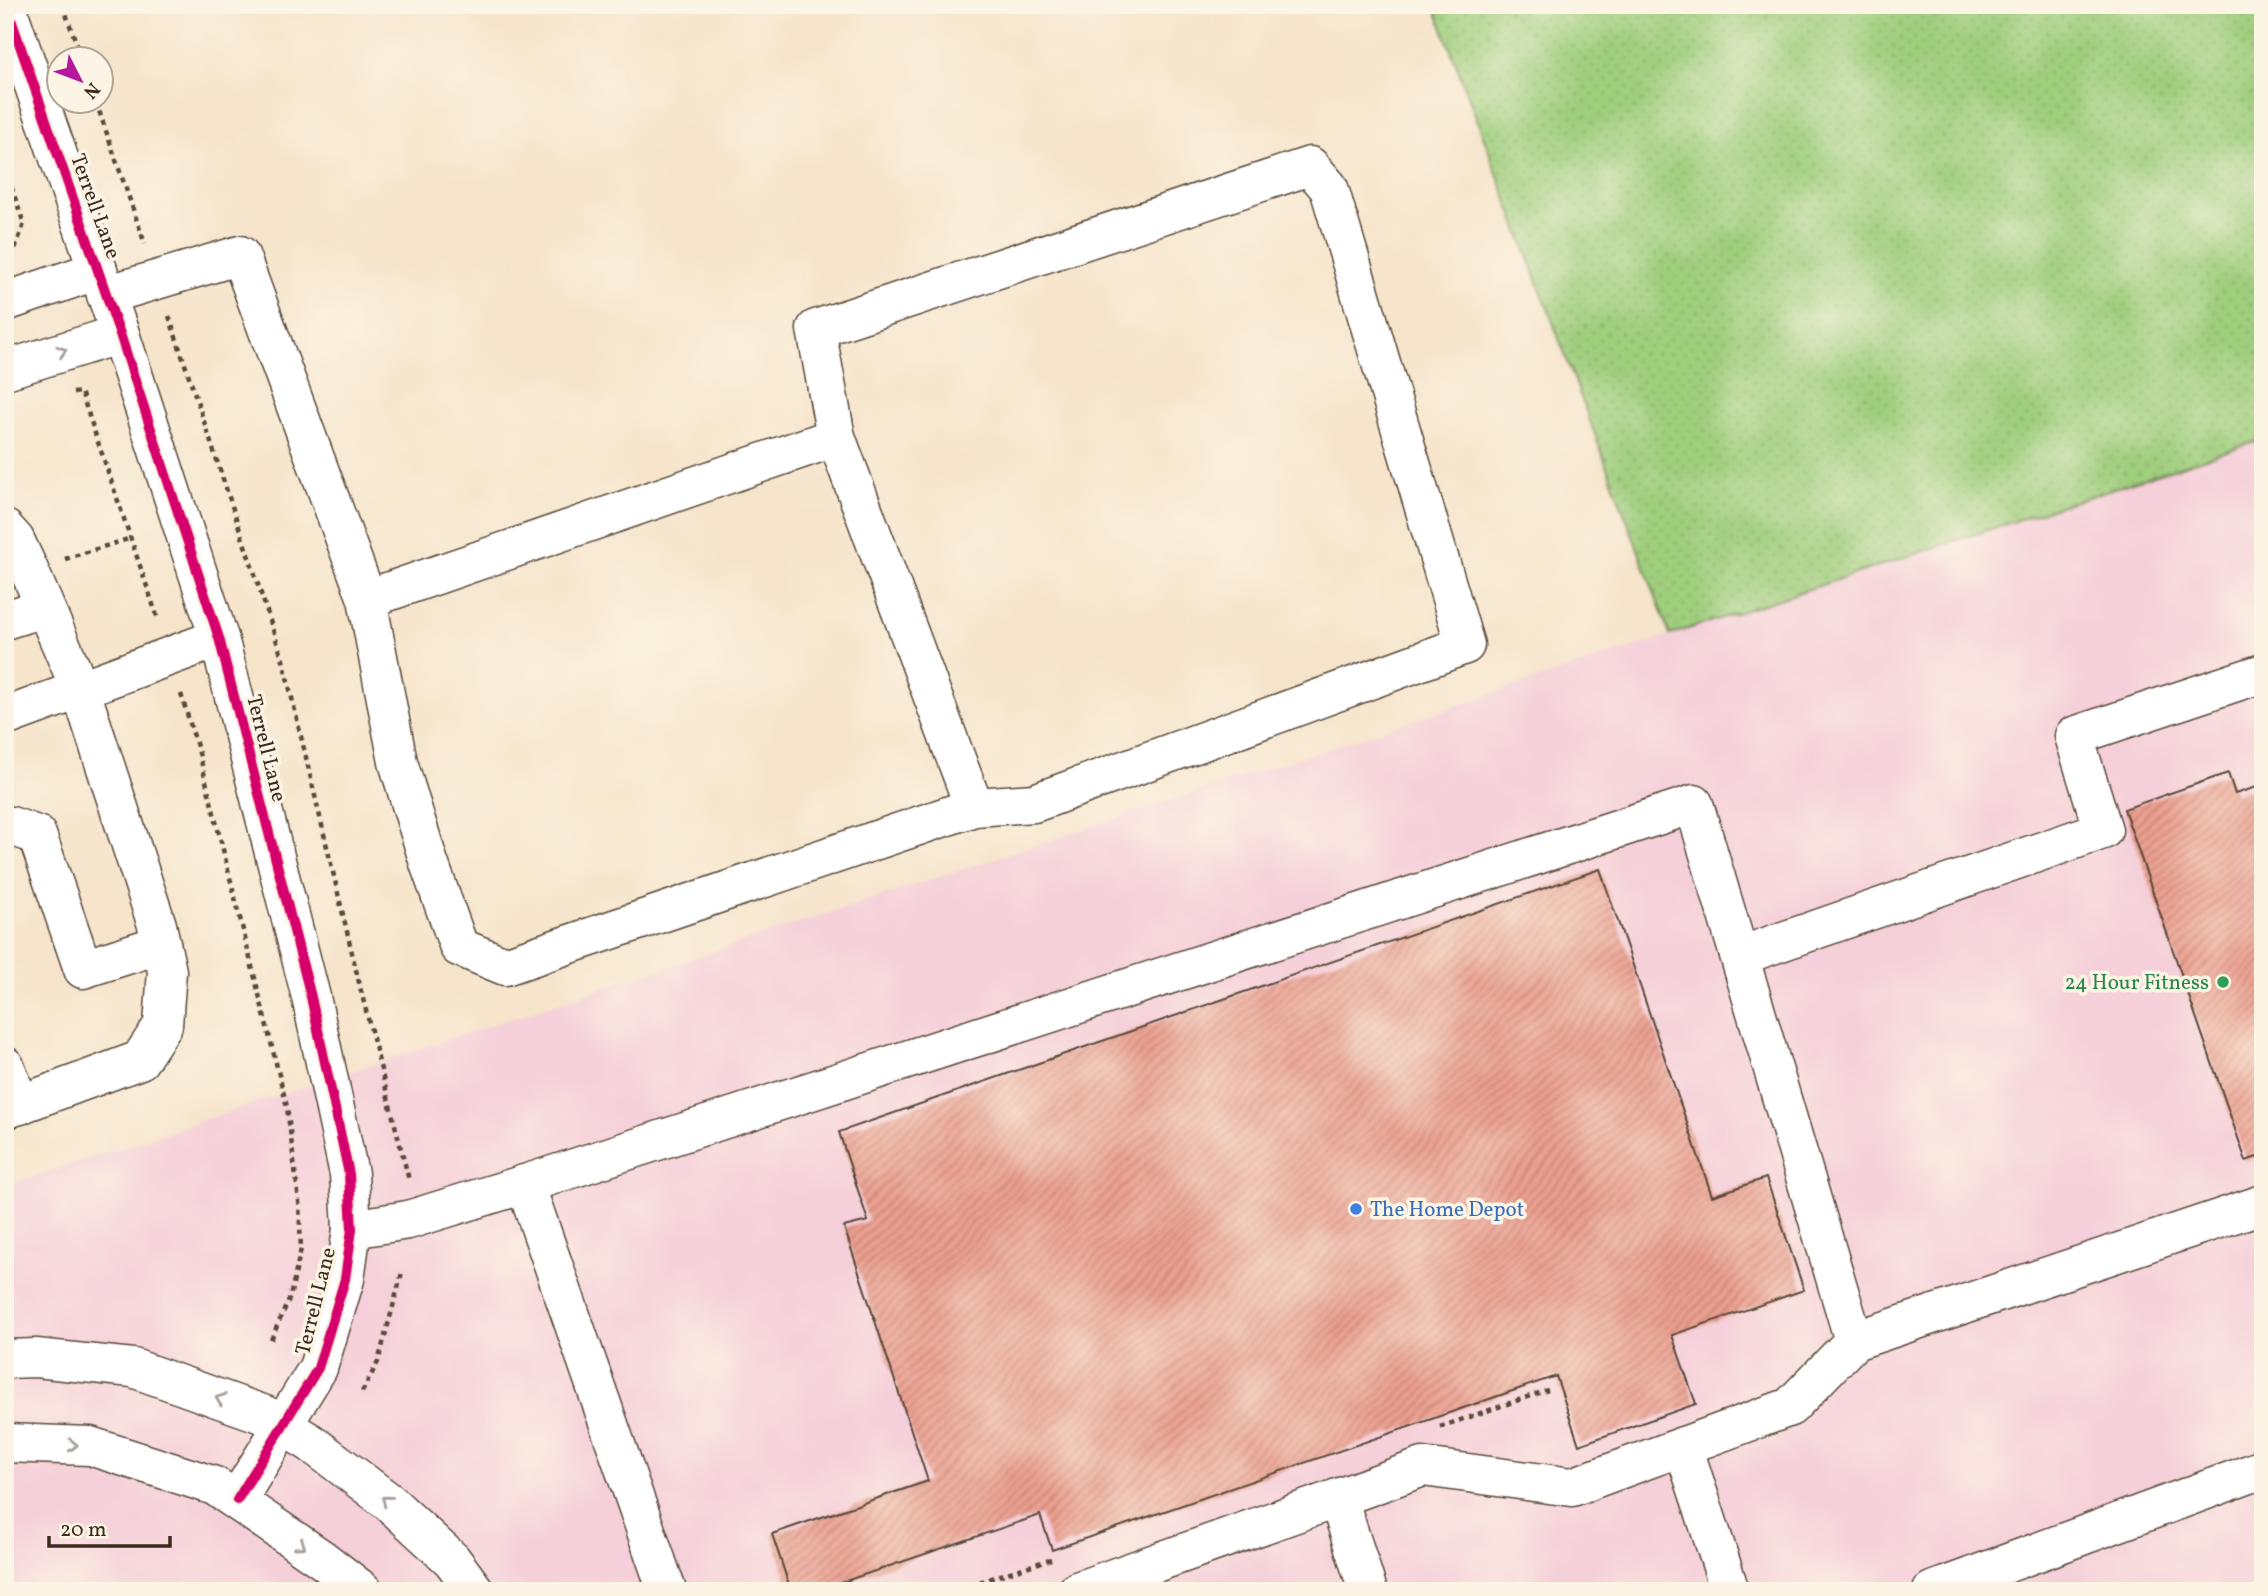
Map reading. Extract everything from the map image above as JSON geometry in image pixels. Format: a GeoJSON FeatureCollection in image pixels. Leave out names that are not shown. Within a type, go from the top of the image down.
{"type":"FeatureCollection","features":[{"type":"Feature","properties":{"kind":"street","name":"Terrell Lane"},"geometry":{"type":"LineString","coordinates":[[6,5],[120,334],[219,638],[311,997],[349,1174],[352,1229],[345,1279],[318,1368],[237,1500]]}},
{"type":"Feature","properties":{"kind":"street"},"geometry":{"type":"LineString","coordinates":[[7,285],[156,278],[240,255],[366,599],[398,762],[429,863],[459,947],[505,966],[974,807],[1034,803],[1465,645],[1329,188],[1310,166],[816,329],[836,438],[974,807]]}},
{"type":"Feature","properties":{"kind":"street"},"geometry":{"type":"LineString","coordinates":[[5,370],[120,334]]}},
{"type":"Feature","properties":{"kind":"street"},"geometry":{"type":"LineString","coordinates":[[366,599],[836,438]]}},
{"type":"Feature","properties":{"kind":"street"},"geometry":{"type":"LineString","coordinates":[[5,529],[15,540],[81,691],[157,925],[167,971],[163,1024],[140,1060],[12,1108],[5,1066]]}},
{"type":"Feature","properties":{"kind":"street"},"geometry":{"type":"LineString","coordinates":[[5,620],[43,608]]}},
{"type":"Feature","properties":{"kind":"street"},"geometry":{"type":"LineString","coordinates":[[5,717],[219,638]]}},
{"type":"Feature","properties":{"kind":"street"},"geometry":{"type":"LineString","coordinates":[[1740,956],[2103,830],[2074,736],[2263,673]]}},
{"type":"Feature","properties":{"kind":"street"},"geometry":{"type":"LineString","coordinates":[[352,1229],[408,1220],[524,1184],[1694,804],[1854,1341]]}},
{"type":"Feature","properties":{"kind":"street"},"geometry":{"type":"LineString","coordinates":[[5,828],[11,825],[37,835],[83,969],[162,944]]}},
{"type":"Feature","properties":{"kind":"street"},"geometry":{"type":"LineString","coordinates":[[524,1184],[667,1591]]}},
{"type":"Feature","properties":{"kind":"street"},"geometry":{"type":"LineString","coordinates":[[1077,1591],[1423,1467],[1572,1487],[1790,1407],[1854,1341],[2263,1204]]}},
{"type":"Feature","properties":{"kind":"street"},"geometry":{"type":"LineString","coordinates":[[5,1359],[36,1358],[134,1368],[265,1415],[311,1443],[389,1502],[452,1560],[475,1591]]}},
{"type":"Feature","properties":{"kind":"street"},"geometry":{"type":"LineString","coordinates":[[5,1443],[90,1446],[215,1486],[363,1591]]}},
{"type":"Feature","properties":{"kind":"street"},"geometry":{"type":"LineString","coordinates":[[1683,1446],[1730,1591]]}},
{"type":"Feature","properties":{"kind":"street"},"geometry":{"type":"LineString","coordinates":[[1932,1591],[2263,1469]]}},
{"type":"Feature","properties":{"kind":"street"},"geometry":{"type":"LineString","coordinates":[[1338,1498],[1368,1591]]}},
{"type":"Feature","properties":{"kind":"path"},"geometry":{"type":"LineString","coordinates":[[63,5],[77,46]]}},
{"type":"Feature","properties":{"kind":"path"},"geometry":{"type":"LineString","coordinates":[[101,116],[283,660],[360,991],[409,1184]]}},
{"type":"Feature","properties":{"kind":"path"},"geometry":{"type":"LineString","coordinates":[[5,168],[24,224],[7,285]]}},
{"type":"Feature","properties":{"kind":"path"},"geometry":{"type":"LineString","coordinates":[[80,393],[170,655],[199,753],[287,1107],[299,1201],[301,1249],[290,1297],[270,1342]]}},
{"type":"Feature","properties":{"kind":"path"},"geometry":{"type":"LineString","coordinates":[[61,560],[131,538]]}},
{"type":"Feature","properties":{"kind":"path"},"geometry":{"type":"LineString","coordinates":[[362,1392],[378,1362],[402,1273]]}},
{"type":"Feature","properties":{"kind":"shaded area"},"geometry":{"type":"Polygon","coordinates":[[[2263,439],[2263,1591],[5,1591],[5,1186],[2263,439]]]}},
{"type":"Feature","properties":{"kind":"green space"},"geometry":{"type":"Polygon","coordinates":[[[1434,5],[2263,5],[2263,439],[1670,635],[1434,5]]]}},
{"type":"Feature","properties":{"kind":"building","name":"24 Hour Fitness"},"geometry":{"type":"Polygon","coordinates":[[[2228,773],[2235,794],[2263,785],[2263,1155],[2246,1161],[2124,809],[2228,773]]]}},
{"type":"Feature","properties":{"kind":"building","name":"The Home Depot"},"geometry":{"type":"Polygon","coordinates":[[[1600,869],[1712,1196],[1766,1178],[1804,1290],[1672,1335],[1696,1404],[1579,1445],[1556,1376],[1052,1550],[1040,1515],[816,1591],[791,1591],[772,1534],[928,1481],[844,1227],[868,1221],[839,1132],[1600,869]]]}},
{"type":"Feature","properties":{"kind":"cycle path"},"geometry":{"type":"LineString","coordinates":[[6,5],[120,334],[219,638],[311,997],[349,1174],[352,1229],[345,1279],[318,1368],[237,1500]]}},
{"type":"Feature","properties":{"kind":"place","name":"24 Hour Fitness"},"geometry":{"type":"Point","coordinates":[2223,982]}},
{"type":"Feature","properties":{"kind":"place","name":"The Home Depot"},"geometry":{"type":"Point","coordinates":[1356,1209]}}]}
